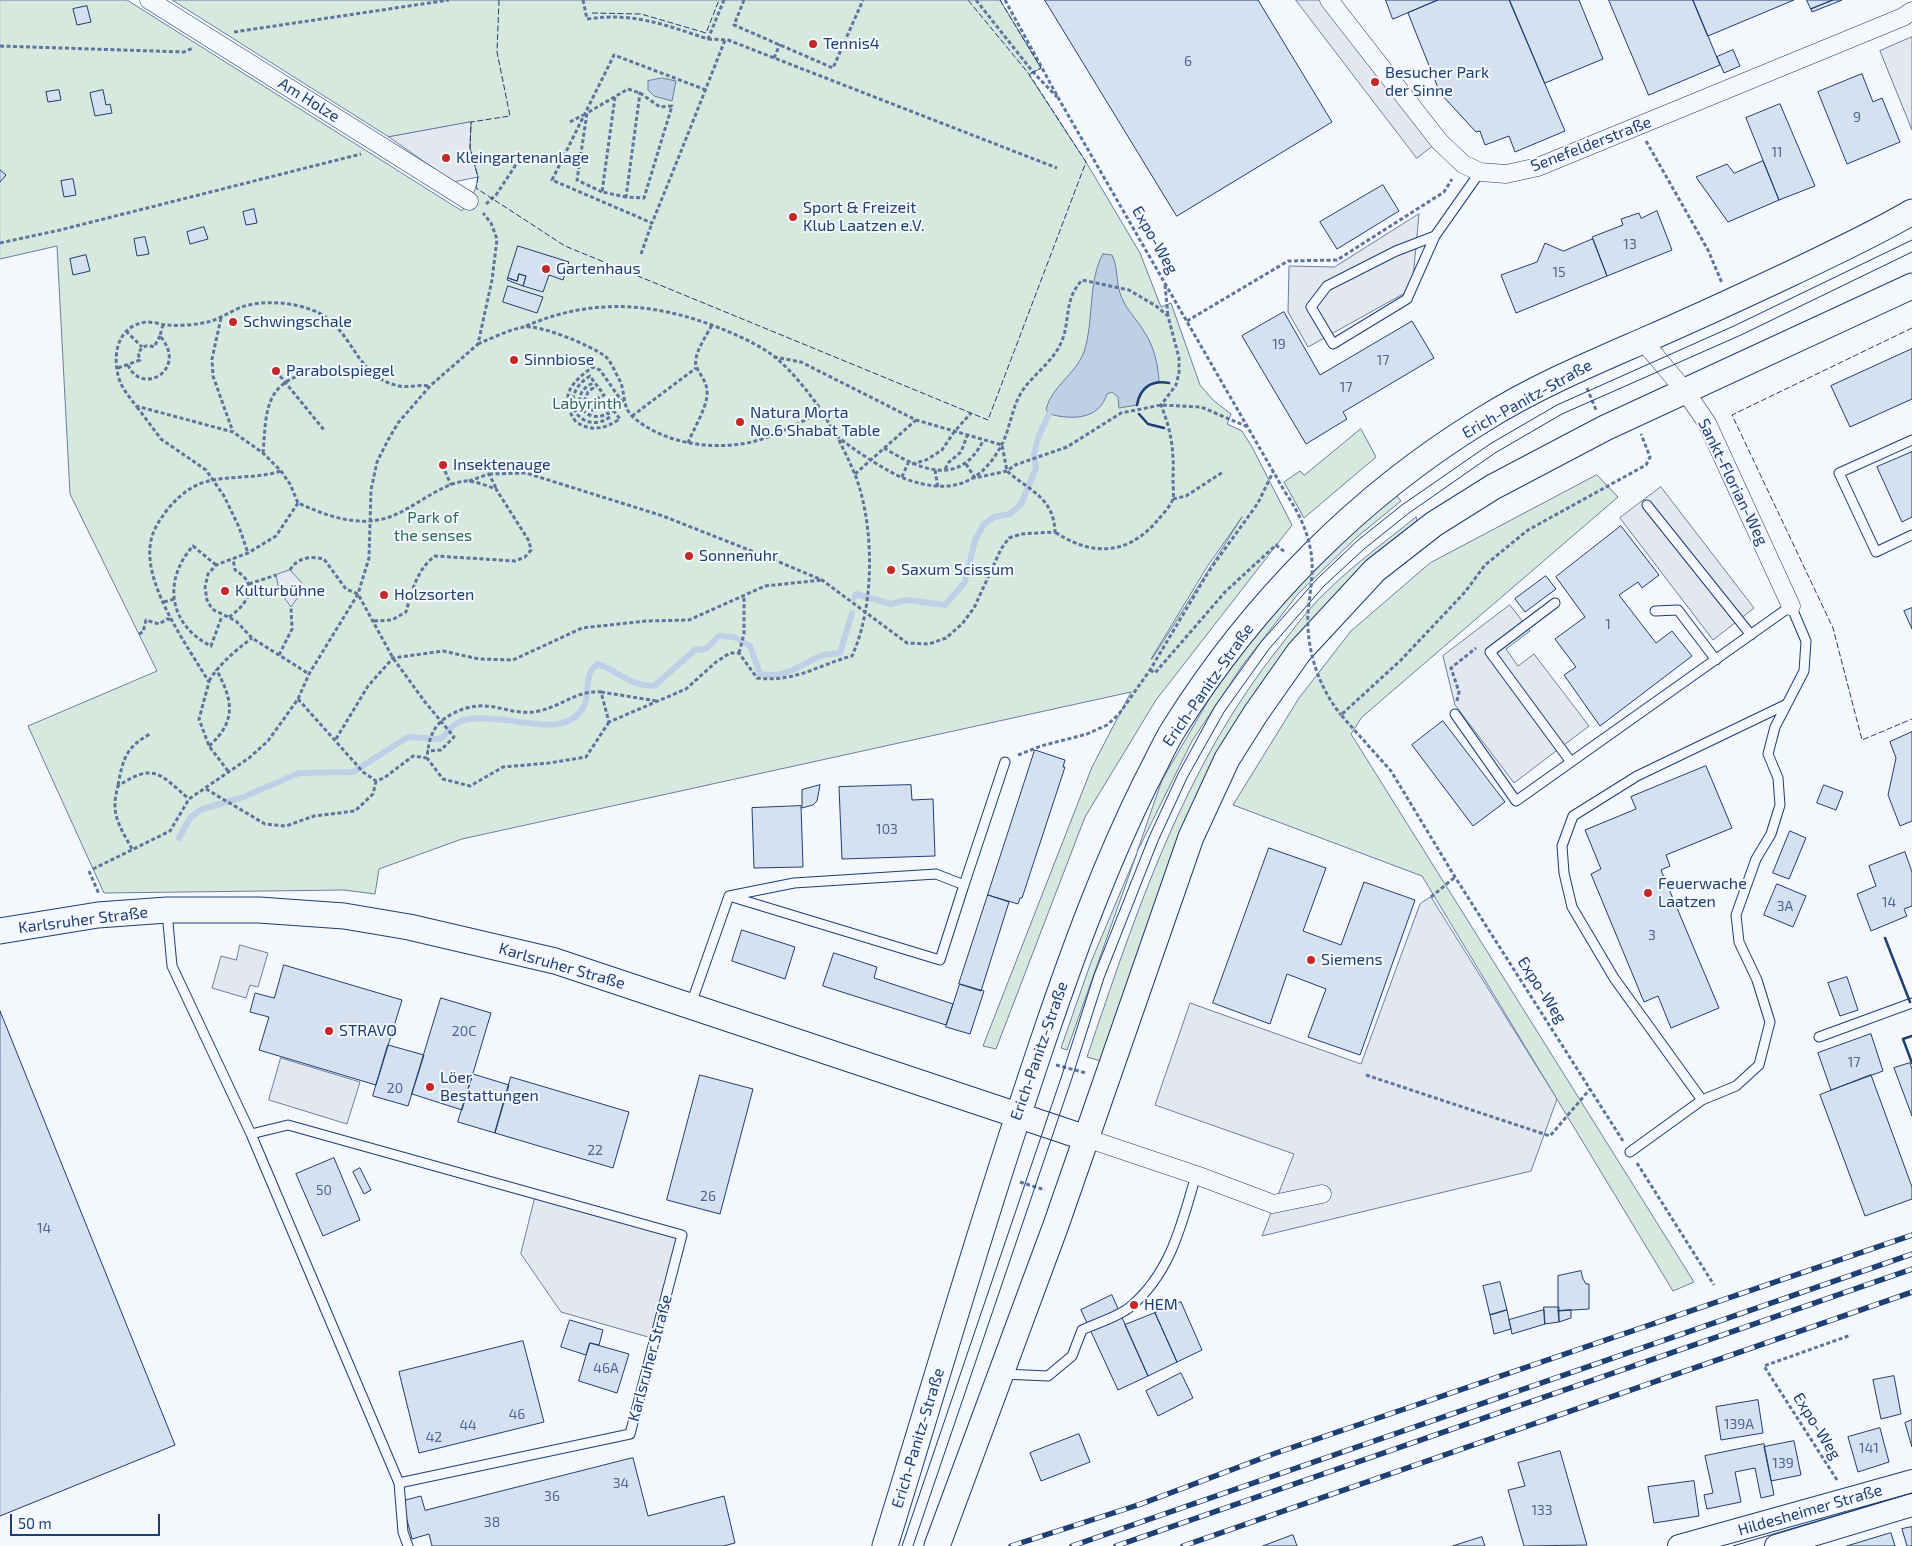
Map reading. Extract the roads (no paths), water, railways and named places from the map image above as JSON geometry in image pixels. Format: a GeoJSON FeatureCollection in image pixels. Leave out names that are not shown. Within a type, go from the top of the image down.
{"type":"FeatureCollection","features":[{"type":"Feature","properties":{"kind":"main road","name":"Erich-Panitz-Straße"},"geometry":{"type":"LineString","coordinates":[[885,1546],[1017,1116],[1080,933],[1130,814],[1173,729],[1227,652],[1270,598],[1351,518],[1412,467],[1485,418],[1578,369],[1730,302],[1881,231],[1912,212]]}},
{"type":"Feature","properties":{"kind":"main road"},"geometry":{"type":"LineString","coordinates":[[937,1546],[1066,1198],[1191,837],[1227,759],[1256,713],[1299,652],[1336,609],[1375,570],[1434,524],[1493,487],[1605,428],[1912,286]]}},
{"type":"Feature","properties":{"kind":"main road","name":"Karlsruher Straße"},"geometry":{"type":"LineString","coordinates":[[0,931],[98,915],[166,910],[259,910],[344,916],[409,927],[555,961],[691,1005],[829,1054],[962,1095],[1017,1116],[1086,1138]]}},
{"type":"Feature","properties":{"kind":"street","name":"Am Holze"},"geometry":{"type":"LineString","coordinates":[[149,0],[469,201]]}},
{"type":"Feature","properties":{"kind":"street","name":"Senefelderstraße"},"geometry":{"type":"LineString","coordinates":[[1329,0],[1439,141],[1462,164],[1480,172],[1506,174],[1538,167],[1903,18],[1912,11]]}},
{"type":"Feature","properties":{"kind":"street","name":"Sankt-Florian-Weg"},"geometry":{"type":"LineString","coordinates":[[1643,341],[1684,391],[1707,424],[1792,606]]}},
{"type":"Feature","properties":{"kind":"street"},"geometry":{"type":"LineString","coordinates":[[1086,1138],[1196,1175],[1273,1204],[1322,1194]]}},
{"type":"Feature","properties":{"kind":"street","name":"Hildesheimer Straße"},"geometry":{"type":"LineString","coordinates":[[1679,1546],[1912,1481]]}},
{"type":"Feature","properties":{"kind":"street","name":"Hildesheimer Straße"},"geometry":{"type":"LineString","coordinates":[[1776,1546],[1912,1505]]}},
{"type":"Feature","properties":{"kind":"lane"},"geometry":{"type":"LineString","coordinates":[[1435,236],[1396,250],[1327,286],[1311,307],[1334,344],[1406,299],[1435,236],[1480,172]]}},
{"type":"Feature","properties":{"kind":"lane"},"geometry":{"type":"LineString","coordinates":[[1912,440],[1839,473],[1876,552],[1912,535]]}},
{"type":"Feature","properties":{"kind":"lane"},"geometry":{"type":"LineString","coordinates":[[1647,505],[1751,635]]}},
{"type":"Feature","properties":{"kind":"lane"},"geometry":{"type":"LineString","coordinates":[[1555,603],[1490,652],[1571,762]]}},
{"type":"Feature","properties":{"kind":"lane"},"geometry":{"type":"LineString","coordinates":[[1455,714],[1516,800],[1792,606],[1806,641],[1804,671],[1775,727],[1768,754],[1778,778],[1780,805],[1771,834],[1756,859],[1736,915],[1739,942],[1757,980],[1770,1022],[1759,1065],[1736,1086],[1702,1100],[1630,1152]]}},
{"type":"Feature","properties":{"kind":"lane"},"geometry":{"type":"LineString","coordinates":[[1655,611],[1678,610],[1716,660]]}},
{"type":"Feature","properties":{"kind":"lane"},"geometry":{"type":"LineString","coordinates":[[1702,1100],[1614,978],[1572,907],[1564,872],[1562,846],[1573,816],[1637,776],[1787,704]]}},
{"type":"Feature","properties":{"kind":"lane"},"geometry":{"type":"LineString","coordinates":[[729,896],[940,960],[1005,762]]}},
{"type":"Feature","properties":{"kind":"lane"},"geometry":{"type":"LineString","coordinates":[[729,896],[794,883],[936,874],[964,885]]}},
{"type":"Feature","properties":{"kind":"lane"},"geometry":{"type":"LineString","coordinates":[[691,1005],[729,896]]}},
{"type":"Feature","properties":{"kind":"lane","name":"Karlsruher Straße"},"geometry":{"type":"LineString","coordinates":[[166,910],[172,966],[251,1134],[399,1483],[630,1434],[682,1235],[288,1125],[251,1134]]}},
{"type":"Feature","properties":{"kind":"lane"},"geometry":{"type":"LineString","coordinates":[[1819,1037],[1912,1003]]}},
{"type":"Feature","properties":{"kind":"lane"},"geometry":{"type":"LineString","coordinates":[[1000,1374],[1048,1376],[1072,1356],[1082,1330],[1130,1308],[1161,1274],[1176,1242],[1196,1175]]}},
{"type":"Feature","properties":{"kind":"lane"},"geometry":{"type":"LineString","coordinates":[[399,1483],[402,1532],[408,1546]]}},
{"type":"Feature","properties":{"kind":"water"},"geometry":{"type":"Polygon","coordinates":[[[662,78],[676,81],[672,101],[654,96],[648,90],[648,81],[662,78]]]}},
{"type":"Feature","properties":{"kind":"water"},"geometry":{"type":"Polygon","coordinates":[[[1103,254],[1112,255],[1120,293],[1151,344],[1157,362],[1159,381],[1150,384],[1144,389],[1139,396],[1137,405],[1119,408],[1118,397],[1112,392],[1107,394],[1098,409],[1084,416],[1067,417],[1049,414],[1046,409],[1053,393],[1076,367],[1084,352],[1089,328],[1095,276],[1103,254]]]}},
{"type":"Feature","properties":{"kind":"waterway"},"geometry":{"type":"LineString","coordinates":[[854,598],[856,594],[891,604],[907,600],[945,605],[965,582],[975,540],[984,524],[994,517],[1010,514],[1021,504],[1036,468],[1034,454],[1038,438],[1049,414]]}},
{"type":"Feature","properties":{"kind":"waterway"},"geometry":{"type":"LineString","coordinates":[[179,838],[190,818],[202,809],[241,798],[299,773],[353,772],[408,737],[440,739],[457,723],[474,719],[496,719],[545,725],[568,721],[578,715],[583,708],[589,676],[598,664],[631,681],[654,686],[695,650],[706,649],[719,636],[734,637],[750,646],[760,674],[777,675],[785,673],[820,656],[840,653],[852,613]]}},
{"type":"Feature","properties":{"kind":"tram line"},"geometry":{"type":"LineString","coordinates":[[902,1546],[1062,1075],[1094,975],[1149,837],[1178,774],[1215,706],[1261,642],[1317,579],[1357,541],[1402,505],[1490,444],[1557,405],[1736,325],[1912,240]]}},
{"type":"Feature","properties":{"kind":"tram line"},"geometry":{"type":"LineString","coordinates":[[913,1546],[1072,1078],[1104,978],[1158,841],[1187,778],[1224,712],[1269,649],[1324,586],[1364,549],[1409,513],[1495,453],[1562,414],[1741,335],[1912,252]]}},
{"type":"Feature","properties":{"kind":"tram line"},"geometry":{"type":"LineString","coordinates":[[1733,1546],[1912,1493]]}},
{"type":"Feature","properties":{"kind":"railway"},"geometry":{"type":"LineString","coordinates":[[1011,1546],[1141,1504],[1276,1453],[1912,1235]]}},
{"type":"Feature","properties":{"kind":"railway"},"geometry":{"type":"LineString","coordinates":[[1072,1546],[1912,1254]]}},
{"type":"Feature","properties":{"kind":"railway"},"geometry":{"type":"LineString","coordinates":[[1116,1546],[1912,1269]]}},
{"type":"Feature","properties":{"kind":"railway"},"geometry":{"type":"LineString","coordinates":[[1183,1546],[1912,1292]]}},
{"type":"Feature","properties":{"kind":"place","name":"Tennis4"},"geometry":{"type":"Point","coordinates":[813,44]}},
{"type":"Feature","properties":{"kind":"place","name":"Besucher Park der Sinne"},"geometry":{"type":"Point","coordinates":[1375,82]}},
{"type":"Feature","properties":{"kind":"place","name":"Kleingartenanlage"},"geometry":{"type":"Point","coordinates":[446,158]}},
{"type":"Feature","properties":{"kind":"place","name":"Sport & Freizeit Klub Laatzen e.V."},"geometry":{"type":"Point","coordinates":[793,217]}},
{"type":"Feature","properties":{"kind":"place","name":"Gartenhaus"},"geometry":{"type":"Point","coordinates":[546,269]}},
{"type":"Feature","properties":{"kind":"place","name":"Schwingschale"},"geometry":{"type":"Point","coordinates":[233,322]}},
{"type":"Feature","properties":{"kind":"place","name":"Sinnbiose"},"geometry":{"type":"Point","coordinates":[514,360]}},
{"type":"Feature","properties":{"kind":"place","name":"Parabolspiegel"},"geometry":{"type":"Point","coordinates":[276,371]}},
{"type":"Feature","properties":{"kind":"place","name":"Natura Morta No.6 Shabat Table"},"geometry":{"type":"Point","coordinates":[740,422]}},
{"type":"Feature","properties":{"kind":"place","name":"Insektenauge"},"geometry":{"type":"Point","coordinates":[443,465]}},
{"type":"Feature","properties":{"kind":"place","name":"Sonnenuhr"},"geometry":{"type":"Point","coordinates":[689,556]}},
{"type":"Feature","properties":{"kind":"place","name":"Saxum Scissum"},"geometry":{"type":"Point","coordinates":[891,570]}},
{"type":"Feature","properties":{"kind":"place","name":"Kulturbühne"},"geometry":{"type":"Point","coordinates":[225,591]}},
{"type":"Feature","properties":{"kind":"place","name":"Holzsorten"},"geometry":{"type":"Point","coordinates":[384,595]}},
{"type":"Feature","properties":{"kind":"place","name":"Feuerwache Laatzen"},"geometry":{"type":"Point","coordinates":[1648,893]}},
{"type":"Feature","properties":{"kind":"place","name":"Siemens"},"geometry":{"type":"Point","coordinates":[1311,960]}},
{"type":"Feature","properties":{"kind":"place","name":"STRAVO"},"geometry":{"type":"Point","coordinates":[329,1031]}},
{"type":"Feature","properties":{"kind":"place","name":"Löer Bestattungen"},"geometry":{"type":"Point","coordinates":[430,1087]}},
{"type":"Feature","properties":{"kind":"place","name":"HEM"},"geometry":{"type":"Point","coordinates":[1134,1305]}},
{"type":"Feature","properties":{"kind":"park label","name":"Labyrinth"},"geometry":{"type":"Point","coordinates":[587,404]}},
{"type":"Feature","properties":{"kind":"park label","name":"Park of the senses"},"geometry":{"type":"Point","coordinates":[433,527]}}]}
